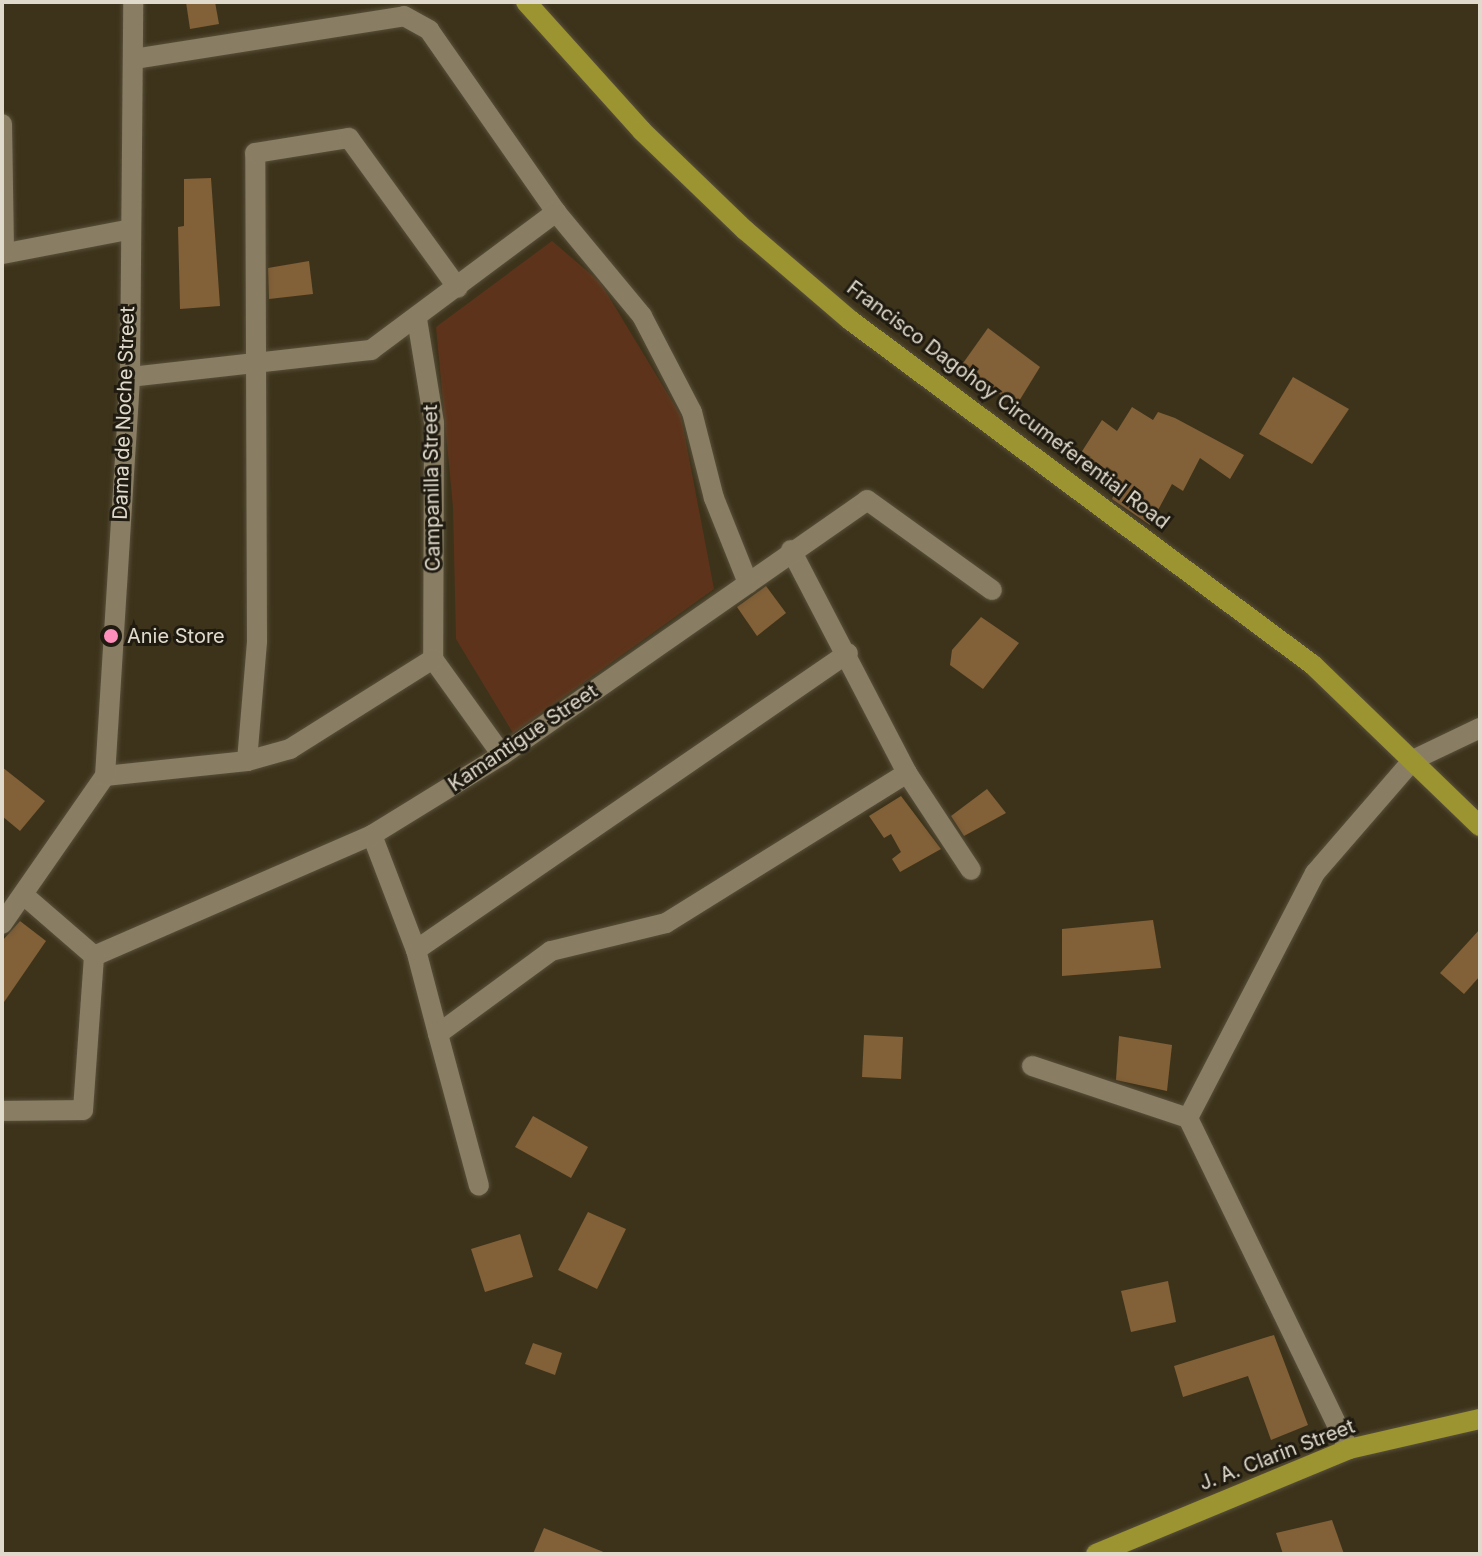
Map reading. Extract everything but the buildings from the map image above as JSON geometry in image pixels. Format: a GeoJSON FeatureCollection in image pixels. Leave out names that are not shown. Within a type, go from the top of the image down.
{"type":"FeatureCollection","features":[{"type":"Feature","properties":{"kind":"main road","name":"Francisco Dagohoy Circumeferential Road"},"geometry":{"type":"LineString","coordinates":[[526,2],[642,131],[850,320],[1313,665],[1480,826]]}},
{"type":"Feature","properties":{"kind":"main road","name":"J. A. Clarin Street"},"geometry":{"type":"LineString","coordinates":[[1096,1554],[1349,1449],[1480,1419]]}},
{"type":"Feature","properties":{"kind":"street","name":"Dama de Noche Street"},"geometry":{"type":"LineString","coordinates":[[105,776],[130,377],[127,230],[134,59],[133,2]]}},
{"type":"Feature","properties":{"kind":"street"},"geometry":{"type":"LineString","coordinates":[[134,59],[404,16],[429,30],[556,212],[642,316],[692,412],[714,498],[748,583]]}},
{"type":"Feature","properties":{"kind":"street"},"geometry":{"type":"LineString","coordinates":[[2,124],[3,254],[127,230]]}},
{"type":"Feature","properties":{"kind":"street"},"geometry":{"type":"LineString","coordinates":[[247,761],[257,641],[253,361],[255,153],[349,138],[458,288]]}},
{"type":"Feature","properties":{"kind":"street"},"geometry":{"type":"LineString","coordinates":[[130,377],[371,350],[417,319],[556,212]]}},
{"type":"Feature","properties":{"kind":"street","name":"Campanilla Street"},"geometry":{"type":"LineString","coordinates":[[417,319],[434,423],[433,659]]}},
{"type":"Feature","properties":{"kind":"street","name":"Kamantigue Street"},"geometry":{"type":"LineString","coordinates":[[94,956],[372,835],[502,755],[791,550],[867,500],[992,590]]}},
{"type":"Feature","properties":{"kind":"street"},"geometry":{"type":"LineString","coordinates":[[791,550],[848,653],[907,773],[971,870]]}},
{"type":"Feature","properties":{"kind":"street"},"geometry":{"type":"LineString","coordinates":[[416,950],[848,653]]}},
{"type":"Feature","properties":{"kind":"street"},"geometry":{"type":"LineString","coordinates":[[2,924],[26,897],[105,776],[247,761],[290,749],[433,659],[502,755]]}},
{"type":"Feature","properties":{"kind":"street"},"geometry":{"type":"LineString","coordinates":[[1188,1118],[1315,873],[1413,760],[1480,728]]}},
{"type":"Feature","properties":{"kind":"street"},"geometry":{"type":"LineString","coordinates":[[438,1034],[551,951],[666,923],[907,773]]}},
{"type":"Feature","properties":{"kind":"street"},"geometry":{"type":"LineString","coordinates":[[372,835],[416,950],[479,1186]]}},
{"type":"Feature","properties":{"kind":"street"},"geometry":{"type":"LineString","coordinates":[[2,1111],[83,1110],[94,956],[26,897]]}},
{"type":"Feature","properties":{"kind":"street"},"geometry":{"type":"LineString","coordinates":[[1032,1066],[1188,1118],[1349,1449]]}},
{"type":"Feature","properties":{"kind":"shaded area"},"geometry":{"type":"Polygon","coordinates":[[[552,241],[600,282],[681,416],[714,589],[513,733],[456,639],[453,507],[436,327],[552,241]]]}},
{"type":"Feature","properties":{"kind":"place","name":"Anie Store"},"geometry":{"type":"Point","coordinates":[111,636]}}]}
